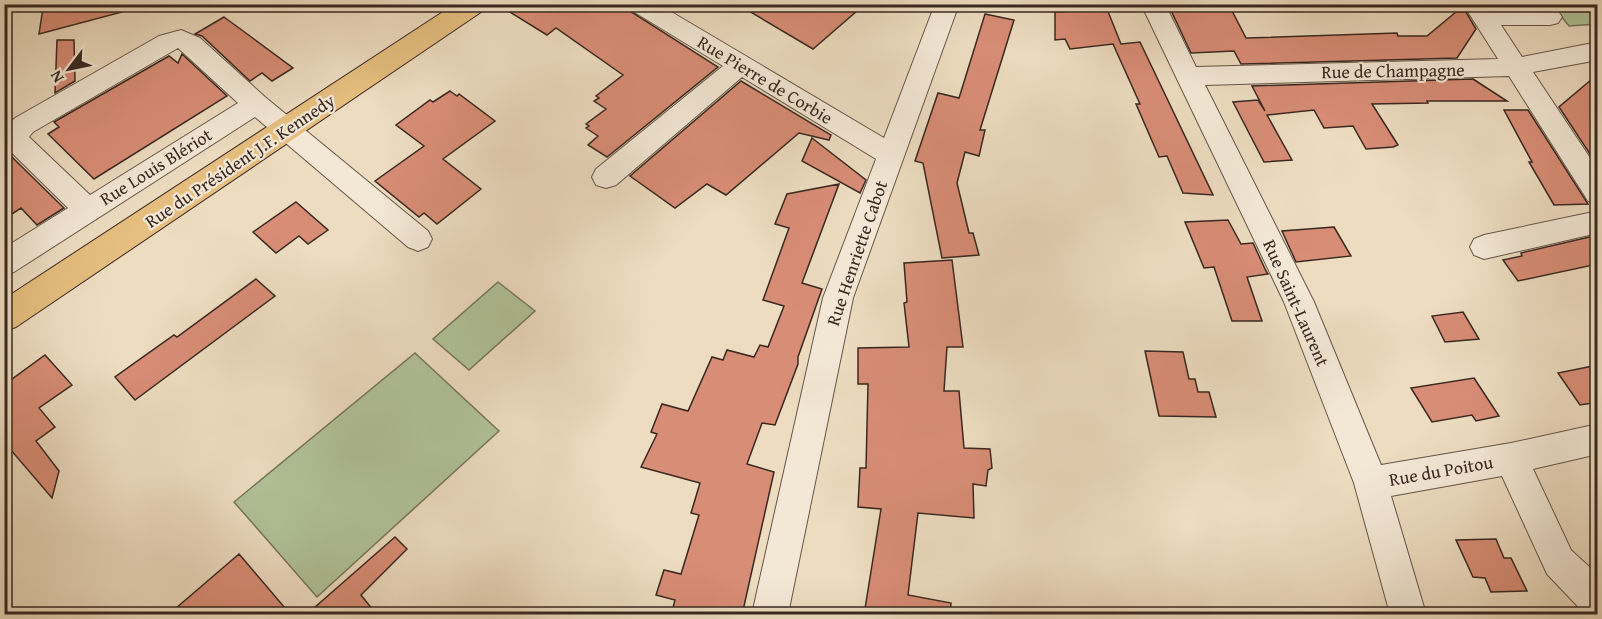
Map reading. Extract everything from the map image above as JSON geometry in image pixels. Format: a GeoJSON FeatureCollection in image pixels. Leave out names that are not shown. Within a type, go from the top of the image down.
{"type":"FeatureCollection","features":[{"type":"Feature","properties":{"kind":"main road","name":"Rue du Président J.F. Kennedy"},"geometry":{"type":"LineString","coordinates":[[4,317],[475,4]]}},
{"type":"Feature","properties":{"kind":"street","name":"Rue Pierre de Corbie"},"geometry":{"type":"LineString","coordinates":[[639,4],[891,155]]}},
{"type":"Feature","properties":{"kind":"street","name":"Rue Henriette Cabot"},"geometry":{"type":"LineString","coordinates":[[770,615],[838,298],[947,4]]}},
{"type":"Feature","properties":{"kind":"street","name":"Rue Saint-Laurent"},"geometry":{"type":"LineString","coordinates":[[1153,4],[1299,302],[1371,483],[1408,615]]}},
{"type":"Feature","properties":{"kind":"street"},"geometry":{"type":"LineString","coordinates":[[1479,11],[1550,16]]}},
{"type":"Feature","properties":{"kind":"street"},"geometry":{"type":"LineString","coordinates":[[1479,11],[1598,193]]}},
{"type":"Feature","properties":{"kind":"street","name":"Rue Louis Blériot"},"geometry":{"type":"LineString","coordinates":[[181,39],[191,44],[256,104],[88,210],[15,140],[16,132],[24,125],[168,42],[181,39]]}},
{"type":"Feature","properties":{"kind":"street","name":"Rue de Champagne"},"geometry":{"type":"LineString","coordinates":[[1188,76],[1515,67],[1598,51]]}},
{"type":"Feature","properties":{"kind":"street"},"geometry":{"type":"LineString","coordinates":[[606,177],[740,65]]}},
{"type":"Feature","properties":{"kind":"street"},"geometry":{"type":"LineString","coordinates":[[256,104],[418,239]]}},
{"type":"Feature","properties":{"kind":"street"},"geometry":{"type":"LineString","coordinates":[[4,263],[88,210]]}},
{"type":"Feature","properties":{"kind":"street"},"geometry":{"type":"LineString","coordinates":[[1484,247],[1598,222]]}},
{"type":"Feature","properties":{"kind":"street","name":"Rue du Poitou"},"geometry":{"type":"LineString","coordinates":[[1371,483],[1511,459],[1598,439]]}},
{"type":"Feature","properties":{"kind":"street","name":"Rue du Poitou"},"geometry":{"type":"LineString","coordinates":[[1511,459],[1559,561],[1598,601]]}},
{"type":"Feature","properties":{"kind":"green space"},"geometry":{"type":"Polygon","coordinates":[[[1552,5],[1597,5],[1597,24],[1569,26],[1552,5]]]}},
{"type":"Feature","properties":{"kind":"green space"},"geometry":{"type":"Polygon","coordinates":[[[498,282],[535,311],[469,370],[433,339],[498,282]]]}},
{"type":"Feature","properties":{"kind":"green space"},"geometry":{"type":"Polygon","coordinates":[[[415,353],[499,431],[317,597],[234,502],[415,353]]]}},
{"type":"Feature","properties":{"kind":"building"},"geometry":{"type":"Polygon","coordinates":[[[59,4],[121,4],[122,12],[39,34],[43,8],[59,4]]]}},
{"type":"Feature","properties":{"kind":"building"},"geometry":{"type":"Polygon","coordinates":[[[497,4],[619,4],[718,67],[607,157],[588,145],[598,136],[586,128],[589,126],[586,124],[606,109],[594,101],[599,98],[596,96],[623,75],[556,28],[547,35],[497,4]]]}},
{"type":"Feature","properties":{"kind":"building"},"geometry":{"type":"Polygon","coordinates":[[[737,4],[865,4],[813,49],[737,4]]]}},
{"type":"Feature","properties":{"kind":"building"},"geometry":{"type":"Polygon","coordinates":[[[1168,4],[1230,7],[1246,38],[1397,33],[1398,36],[1427,36],[1456,12],[1466,12],[1476,29],[1457,58],[1241,64],[1234,51],[1191,53],[1168,4]]]}},
{"type":"Feature","properties":{"kind":"building"},"geometry":{"type":"Polygon","coordinates":[[[1107,9],[1121,44],[1140,42],[1213,195],[1183,193],[1167,156],[1159,157],[1136,104],[1140,104],[1113,44],[1070,49],[1065,39],[1055,40],[1055,12],[1107,9]]]}},
{"type":"Feature","properties":{"kind":"building"},"geometry":{"type":"Polygon","coordinates":[[[985,14],[1014,20],[980,130],[985,130],[979,156],[965,152],[957,183],[969,233],[973,233],[979,255],[942,258],[923,163],[915,161],[938,93],[959,98],[985,14]]]}},
{"type":"Feature","properties":{"kind":"building"},"geometry":{"type":"Polygon","coordinates":[[[224,17],[293,68],[272,81],[262,73],[250,81],[202,36],[195,34],[224,17]]]}},
{"type":"Feature","properties":{"kind":"building"},"geometry":{"type":"Polygon","coordinates":[[[57,40],[74,40],[75,81],[55,93],[57,40]]]}},
{"type":"Feature","properties":{"kind":"building"},"geometry":{"type":"Polygon","coordinates":[[[182,54],[227,96],[94,179],[48,134],[59,127],[54,122],[169,56],[178,63],[182,54]]]}},
{"type":"Feature","properties":{"kind":"building"},"geometry":{"type":"Polygon","coordinates":[[[1598,74],[1598,154],[1590,154],[1559,107],[1598,74]]]}},
{"type":"Feature","properties":{"kind":"building"},"geometry":{"type":"Polygon","coordinates":[[[1473,79],[1507,101],[1372,104],[1398,145],[1393,147],[1366,149],[1353,126],[1324,128],[1314,110],[1267,115],[1292,160],[1264,162],[1233,102],[1258,100],[1265,111],[1252,86],[1473,79]]]}},
{"type":"Feature","properties":{"kind":"building"},"geometry":{"type":"Polygon","coordinates":[[[741,81],[831,135],[829,140],[799,133],[726,195],[707,184],[675,208],[630,176],[741,81]]]}},
{"type":"Feature","properties":{"kind":"building"},"geometry":{"type":"Polygon","coordinates":[[[450,91],[457,96],[459,94],[495,121],[443,159],[481,189],[437,224],[424,213],[419,217],[375,181],[424,146],[396,125],[430,100],[433,102],[450,91]]]}},
{"type":"Feature","properties":{"kind":"building"},"geometry":{"type":"Polygon","coordinates":[[[1504,110],[1528,110],[1588,204],[1554,205],[1529,162],[1532,162],[1504,110]]]}},
{"type":"Feature","properties":{"kind":"building"},"geometry":{"type":"Polygon","coordinates":[[[812,138],[866,180],[860,193],[802,161],[812,138]]]}},
{"type":"Feature","properties":{"kind":"building"},"geometry":{"type":"Polygon","coordinates":[[[4,149],[64,208],[37,225],[21,208],[4,219],[4,149]]]}},
{"type":"Feature","properties":{"kind":"building"},"geometry":{"type":"Polygon","coordinates":[[[839,184],[802,283],[822,289],[798,357],[798,364],[775,425],[762,423],[747,464],[774,472],[742,615],[671,615],[675,600],[656,595],[664,570],[681,574],[699,515],[691,513],[700,483],[641,467],[657,434],[651,432],[662,404],[688,411],[712,357],[723,360],[727,350],[754,357],[760,345],[768,347],[784,306],[763,300],[789,228],[775,224],[787,194],[839,184]]]}},
{"type":"Feature","properties":{"kind":"building"},"geometry":{"type":"Polygon","coordinates":[[[296,202],[328,230],[308,244],[299,236],[276,253],[253,232],[296,202]]]}},
{"type":"Feature","properties":{"kind":"building"},"geometry":{"type":"Polygon","coordinates":[[[1228,220],[1241,244],[1253,243],[1268,274],[1247,277],[1262,321],[1232,321],[1214,267],[1204,268],[1185,222],[1228,220]]]}},
{"type":"Feature","properties":{"kind":"building"},"geometry":{"type":"Polygon","coordinates":[[[1334,227],[1351,256],[1296,262],[1282,231],[1334,227]]]}},
{"type":"Feature","properties":{"kind":"building"},"geometry":{"type":"Polygon","coordinates":[[[1598,235],[1598,264],[1518,281],[1503,260],[1522,256],[1521,253],[1598,235]]]}},
{"type":"Feature","properties":{"kind":"building"},"geometry":{"type":"Polygon","coordinates":[[[952,260],[963,347],[947,347],[944,391],[959,391],[964,448],[990,449],[992,468],[988,470],[986,486],[973,484],[974,518],[918,513],[908,595],[951,603],[950,615],[864,615],[881,509],[858,507],[860,468],[866,468],[868,384],[858,384],[858,348],[909,347],[904,303],[907,302],[904,263],[952,260]]]}},
{"type":"Feature","properties":{"kind":"building"},"geometry":{"type":"Polygon","coordinates":[[[256,279],[275,296],[135,400],[115,377],[174,335],[177,337],[256,279]]]}},
{"type":"Feature","properties":{"kind":"building"},"geometry":{"type":"Polygon","coordinates":[[[1463,312],[1479,339],[1445,342],[1432,316],[1463,312]]]}},
{"type":"Feature","properties":{"kind":"building"},"geometry":{"type":"Polygon","coordinates":[[[1145,351],[1183,352],[1189,379],[1195,379],[1198,392],[1209,392],[1216,417],[1159,416],[1145,351]]]}},
{"type":"Feature","properties":{"kind":"building"},"geometry":{"type":"Polygon","coordinates":[[[45,355],[72,385],[39,408],[55,427],[36,441],[59,471],[52,498],[4,442],[4,385],[45,355]]]}},
{"type":"Feature","properties":{"kind":"building"},"geometry":{"type":"Polygon","coordinates":[[[1598,365],[1598,402],[1580,405],[1558,373],[1598,365]]]}},
{"type":"Feature","properties":{"kind":"building"},"geometry":{"type":"Polygon","coordinates":[[[1474,378],[1499,416],[1476,421],[1472,415],[1432,422],[1411,388],[1474,378]]]}},
{"type":"Feature","properties":{"kind":"building"},"geometry":{"type":"Polygon","coordinates":[[[395,537],[407,549],[361,595],[377,615],[306,615],[395,537]]]}},
{"type":"Feature","properties":{"kind":"building"},"geometry":{"type":"Polygon","coordinates":[[[1496,539],[1504,558],[1511,558],[1527,591],[1491,592],[1485,578],[1473,577],[1456,540],[1496,539]]]}},
{"type":"Feature","properties":{"kind":"building"},"geometry":{"type":"Polygon","coordinates":[[[239,554],[291,615],[168,615],[239,554]]]}}]}
